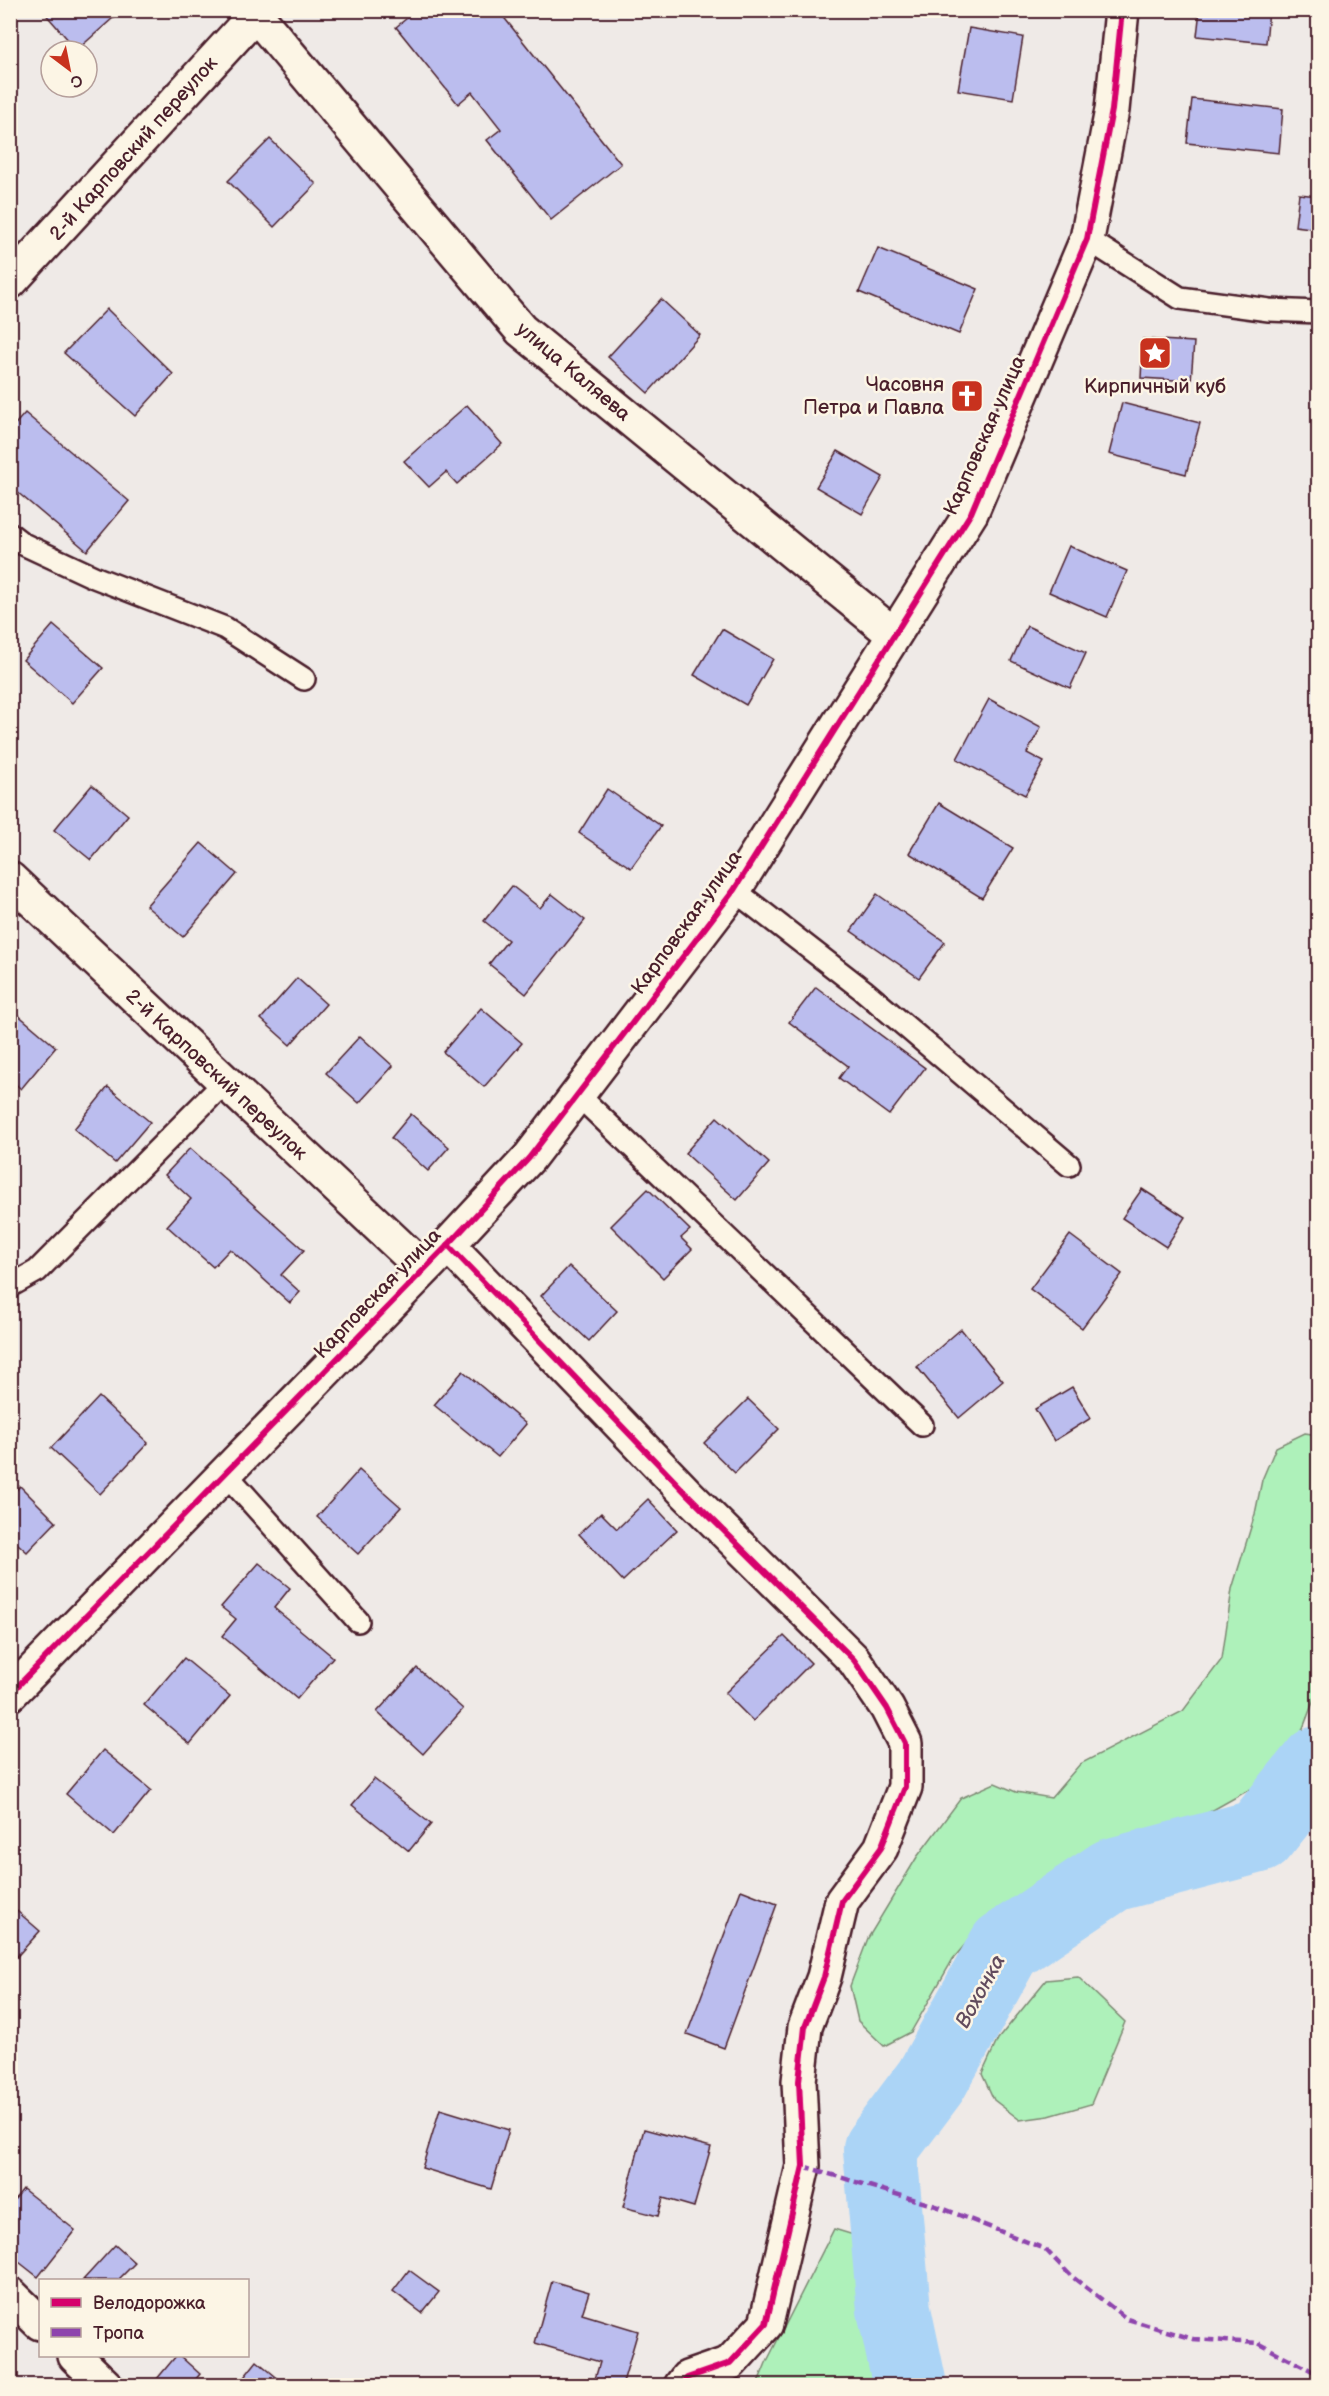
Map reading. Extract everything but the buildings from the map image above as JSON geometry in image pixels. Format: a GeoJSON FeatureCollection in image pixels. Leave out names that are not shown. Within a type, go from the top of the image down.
{"type":"FeatureCollection","features":[{"type":"Feature","properties":{"kind":"street","name":"Карповская улица"},"geometry":{"type":"LineString","coordinates":[[10,1694],[448,1245],[529,1158],[734,890],[971,513],[1087,239],[1112,110],[1122,10]]}},
{"type":"Feature","properties":{"kind":"street","name":"2-й Карповский переулок"},"geometry":{"type":"LineString","coordinates":[[10,282],[253,13]]}},
{"type":"Feature","properties":{"kind":"street","name":"улица Каляева"},"geometry":{"type":"LineString","coordinates":[[253,13],[521,330],[893,634]]}},
{"type":"Feature","properties":{"kind":"street","name":"2-й Карповский переулок"},"geometry":{"type":"LineString","coordinates":[[10,879],[424,1269]]}},
{"type":"Feature","properties":{"kind":"street"},"geometry":{"type":"LineString","coordinates":[[448,1245],[686,1493],[854,1660],[888,1708],[905,1743],[905,1787],[881,1848],[842,1901],[824,1977],[805,2027],[799,2081],[802,2166],[766,2324],[730,2363],[687,2378],[681,2385]]}},
{"type":"Feature","properties":{"kind":"street"},"geometry":{"type":"LineString","coordinates":[[10,2294],[39,2322]]}},
{"type":"Feature","properties":{"kind":"street"},"geometry":{"type":"LineString","coordinates":[[77,2357],[106,2385]]}},
{"type":"Feature","properties":{"kind":"lane"},"geometry":{"type":"LineString","coordinates":[[1087,239],[1180,298],[1269,310],[1318,312]]}},
{"type":"Feature","properties":{"kind":"lane"},"geometry":{"type":"LineString","coordinates":[[10,534],[23,544],[94,578],[225,628],[304,679]]}},
{"type":"Feature","properties":{"kind":"lane"},"geometry":{"type":"LineString","coordinates":[[734,890],[863,990],[1069,1165]]}},
{"type":"Feature","properties":{"kind":"lane"},"geometry":{"type":"LineString","coordinates":[[10,1286],[37,1272],[225,1082]]}},
{"type":"Feature","properties":{"kind":"lane"},"geometry":{"type":"LineString","coordinates":[[578,1095],[922,1425]]}},
{"type":"Feature","properties":{"kind":"lane"},"geometry":{"type":"LineString","coordinates":[[225,1473],[358,1621]]}},
{"type":"Feature","properties":{"kind":"green space"},"geometry":{"type":"Polygon","coordinates":[[[1305,1433],[1318,1435],[1318,1689],[1300,1736],[1256,1786],[1204,1815],[1117,1843],[1043,1883],[987,1918],[953,1959],[911,2032],[884,2046],[858,2021],[850,1986],[868,1938],[917,1857],[961,1798],[995,1783],[1016,1792],[1051,1798],[1080,1764],[1183,1711],[1222,1659],[1232,1589],[1255,1514],[1262,1480],[1276,1447],[1305,1433]]]}},
{"type":"Feature","properties":{"kind":"green space"},"geometry":{"type":"Polygon","coordinates":[[[1078,1977],[1125,2022],[1091,2104],[1049,2116],[1020,2120],[994,2100],[982,2074],[998,2039],[1046,1980],[1078,1977]]]}},
{"type":"Feature","properties":{"kind":"green space"},"geometry":{"type":"Polygon","coordinates":[[[834,2229],[867,2239],[874,2281],[873,2385],[757,2385],[766,2363],[834,2229]]]}},
{"type":"Feature","properties":{"kind":"waterway","name":"Вохонка"},"geometry":{"type":"LineString","coordinates":[[910,2386],[894,2310],[880,2149],[931,2081],[1005,1947],[1112,1875],[1259,1836],[1318,1763]]}},
{"type":"Feature","properties":{"kind":"marked path"},"geometry":{"type":"LineString","coordinates":[[803,2166],[939,2207],[1045,2249],[1070,2275],[1127,2319],[1193,2339],[1258,2343],[1318,2374]]}},
{"type":"Feature","properties":{"kind":"cycle path"},"geometry":{"type":"LineString","coordinates":[[10,1694],[448,1245],[529,1158],[734,890],[971,513],[1087,239],[1112,110],[1122,10]]}},
{"type":"Feature","properties":{"kind":"cycle path"},"geometry":{"type":"LineString","coordinates":[[448,1245],[686,1493],[854,1660],[887,1708],[905,1743],[905,1787],[881,1848],[842,1901],[824,1977],[805,2027],[799,2081],[803,2166],[766,2324],[730,2363],[687,2378],[681,2386]]}},
{"type":"Feature","properties":{"kind":"place","name":"Кирпичный куб"},"geometry":{"type":"Point","coordinates":[1155,353]}},
{"type":"Feature","properties":{"kind":"place","name":"Часовня Петра и Павла"},"geometry":{"type":"Point","coordinates":[967,396]}}]}
